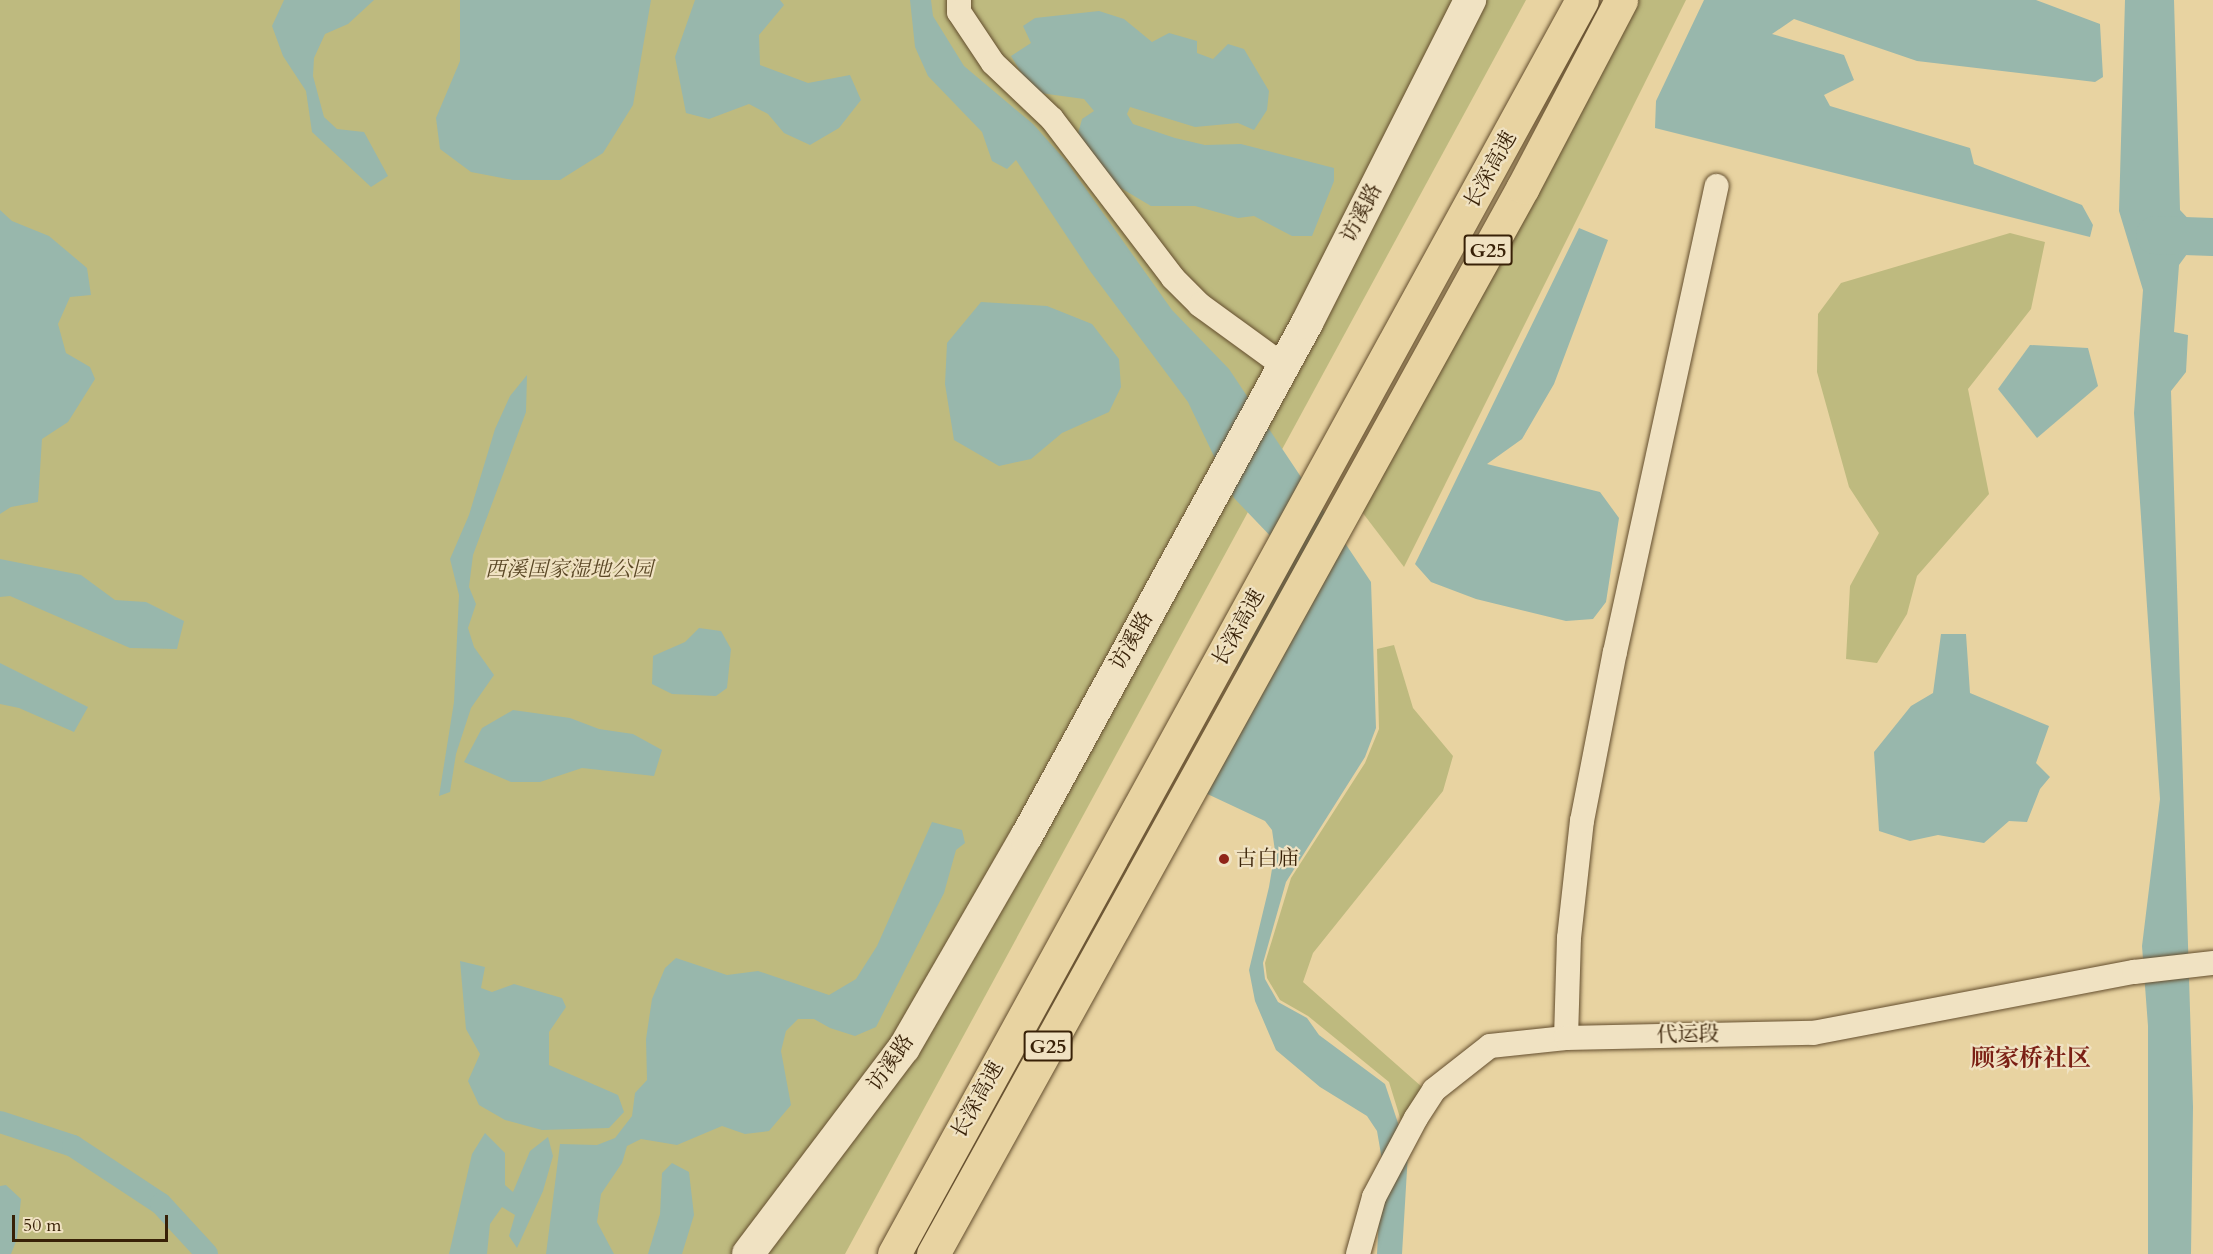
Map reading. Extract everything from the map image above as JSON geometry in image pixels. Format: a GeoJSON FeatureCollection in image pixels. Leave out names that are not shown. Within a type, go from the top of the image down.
{"type":"FeatureCollection","features":[{"type":"Feature","properties":{"kind":"highway","name":"长深高速"},"geometry":{"type":"LineString","coordinates":[[894,1254],[1328,467],[1582,0]]}},
{"type":"Feature","properties":{"kind":"highway","name":"长深高速"},"geometry":{"type":"LineString","coordinates":[[933,1254],[1523,188],[1621,0]]}},
{"type":"Feature","properties":{"kind":"street"},"geometry":{"type":"LineString","coordinates":[[959,0],[960,12],[993,63],[1052,119],[1173,278],[1200,305],[1284,366]]}},
{"type":"Feature","properties":{"kind":"street","name":"访溪路"},"geometry":{"type":"LineString","coordinates":[[748,1254],[904,1048],[1033,824],[1284,366],[1470,0]]}},
{"type":"Feature","properties":{"kind":"street"},"geometry":{"type":"LineString","coordinates":[[1566,1038],[1569,938],[1582,821],[1615,652],[1717,186]]}},
{"type":"Feature","properties":{"kind":"street","name":"代运段"},"geometry":{"type":"LineString","coordinates":[[1358,1254],[1374,1197],[1434,1090],[1490,1046],[1566,1038],[1813,1033],[2134,972],[2207,964]]}},
{"type":"Feature","properties":{"kind":"green space","name":"西溪国家湿地公园"},"geometry":{"type":"Polygon","coordinates":[[[0,0],[1526,0],[845,1254],[0,1254],[0,0]]]}},
{"type":"Feature","properties":{"kind":"green space"},"geometry":{"type":"Polygon","coordinates":[[[1625,0],[1686,0],[1404,567],[1362,512],[1625,0]]]}},
{"type":"Feature","properties":{"kind":"green space"},"geometry":{"type":"Polygon","coordinates":[[[2010,233],[2045,242],[2031,309],[1968,389],[1989,494],[1917,576],[1907,614],[1877,663],[1846,659],[1850,586],[1879,533],[1849,487],[1817,372],[1818,314],[1841,283],[2010,233]]]}},
{"type":"Feature","properties":{"kind":"green space"},"geometry":{"type":"Polygon","coordinates":[[[1394,645],[1413,708],[1453,756],[1443,791],[1313,953],[1303,982],[1422,1087],[1402,1124],[1389,1082],[1308,1016],[1280,1000],[1267,978],[1265,963],[1291,878],[1365,763],[1379,729],[1377,649],[1394,645]]]}},
{"type":"Feature","properties":{"kind":"water"},"geometry":{"type":"Polygon","coordinates":[[[284,0],[374,0],[348,24],[325,34],[314,58],[313,76],[324,117],[337,129],[364,132],[388,176],[371,187],[312,132],[306,91],[283,56],[272,26],[284,0]]]}},
{"type":"Feature","properties":{"kind":"water"},"geometry":{"type":"Polygon","coordinates":[[[460,0],[651,0],[633,105],[603,153],[560,180],[513,180],[471,172],[440,149],[436,118],[460,61],[460,0]]]}},
{"type":"Feature","properties":{"kind":"water"},"geometry":{"type":"Polygon","coordinates":[[[695,0],[780,0],[784,5],[759,35],[760,65],[808,83],[850,75],[861,100],[839,128],[810,145],[784,133],[768,114],[749,104],[709,119],[686,113],[675,57],[695,0]]]}},
{"type":"Feature","properties":{"kind":"water"},"geometry":{"type":"Polygon","coordinates":[[[910,0],[931,0],[933,16],[964,66],[1033,124],[1066,161],[1172,310],[1229,369],[1371,582],[1376,728],[1365,757],[1286,882],[1263,963],[1265,979],[1278,1002],[1307,1018],[1319,1035],[1385,1084],[1408,1153],[1402,1254],[1377,1254],[1382,1160],[1377,1131],[1367,1116],[1320,1087],[1276,1050],[1255,1001],[1249,970],[1269,887],[1275,851],[1272,830],[1265,821],[1201,791],[1275,541],[1234,498],[1188,402],[1090,271],[1016,160],[1007,169],[992,161],[982,132],[928,76],[915,47],[910,0]]]}},
{"type":"Feature","properties":{"kind":"water"},"geometry":{"type":"Polygon","coordinates":[[[1704,0],[2036,0],[2100,24],[2103,77],[2095,82],[1917,61],[1794,19],[1772,34],[1844,55],[1854,80],[1824,95],[1830,106],[1970,148],[1974,164],[2082,205],[2093,225],[2090,237],[1655,128],[1656,101],[1704,0]]]}},
{"type":"Feature","properties":{"kind":"water"},"geometry":{"type":"Polygon","coordinates":[[[2125,0],[2174,0],[2180,210],[2196,227],[2206,228],[2205,255],[2187,254],[2179,265],[2174,332],[2188,335],[2186,372],[2171,391],[2193,1107],[2191,1254],[2148,1254],[2148,1026],[2142,946],[2160,799],[2134,413],[2143,290],[2119,211],[2125,0]]]}},
{"type":"Feature","properties":{"kind":"water"},"geometry":{"type":"Polygon","coordinates":[[[1099,11],[1124,19],[1152,42],[1169,33],[1197,41],[1197,53],[1213,59],[1228,44],[1244,49],[1269,91],[1267,110],[1254,130],[1238,123],[1195,127],[1130,107],[1127,114],[1133,124],[1175,138],[1205,145],[1241,144],[1334,168],[1334,181],[1312,236],[1292,236],[1254,216],[1238,218],[1195,206],[1151,206],[1119,187],[1089,152],[1078,134],[1082,119],[1094,111],[1084,99],[1040,93],[1028,84],[1011,56],[1031,43],[1023,26],[1035,18],[1099,11]]]}},
{"type":"Feature","properties":{"kind":"water"},"geometry":{"type":"Polygon","coordinates":[[[0,210],[12,221],[49,236],[87,268],[91,295],[70,297],[58,324],[66,353],[90,367],[95,379],[68,422],[42,439],[38,502],[11,507],[0,514],[0,210]]]}},
{"type":"Feature","properties":{"kind":"water"},"geometry":{"type":"Polygon","coordinates":[[[1579,228],[1608,240],[1554,384],[1522,439],[1487,464],[1600,492],[1619,518],[1606,602],[1593,619],[1566,621],[1476,599],[1431,582],[1415,564],[1579,228]]]}},
{"type":"Feature","properties":{"kind":"water"},"geometry":{"type":"Polygon","coordinates":[[[981,302],[1047,306],[1092,324],[1119,359],[1121,387],[1109,412],[1062,433],[1031,459],[999,466],[954,440],[945,384],[947,343],[981,302]]]}},
{"type":"Feature","properties":{"kind":"water"},"geometry":{"type":"Polygon","coordinates":[[[2030,345],[2088,348],[2098,386],[2037,438],[1998,389],[2030,345]]]}},
{"type":"Feature","properties":{"kind":"water"},"geometry":{"type":"Polygon","coordinates":[[[527,375],[526,412],[473,555],[469,587],[476,604],[468,628],[474,647],[494,675],[471,708],[456,754],[450,792],[439,796],[454,702],[459,595],[450,559],[469,515],[495,429],[510,396],[527,375]]]}},
{"type":"Feature","properties":{"kind":"water"},"geometry":{"type":"Polygon","coordinates":[[[0,559],[81,575],[115,600],[146,602],[184,621],[177,649],[130,648],[10,596],[0,597],[0,559]]]}},
{"type":"Feature","properties":{"kind":"water"},"geometry":{"type":"Polygon","coordinates":[[[699,628],[721,631],[731,649],[727,688],[716,696],[672,694],[652,684],[653,656],[685,642],[699,628]]]}},
{"type":"Feature","properties":{"kind":"water"},"geometry":{"type":"Polygon","coordinates":[[[1941,634],[1966,634],[1970,693],[2049,726],[2036,763],[2050,777],[2040,789],[2027,822],[2009,821],[1984,843],[1938,835],[1910,841],[1879,831],[1874,752],[1911,706],[1933,693],[1941,634]]]}},
{"type":"Feature","properties":{"kind":"water"},"geometry":{"type":"Polygon","coordinates":[[[0,663],[88,707],[74,732],[19,708],[0,704],[0,663]]]}},
{"type":"Feature","properties":{"kind":"water"},"geometry":{"type":"Polygon","coordinates":[[[513,710],[570,718],[599,729],[633,734],[662,750],[654,776],[582,768],[540,782],[511,782],[464,762],[482,728],[513,710]]]}},
{"type":"Feature","properties":{"kind":"water"},"geometry":{"type":"Polygon","coordinates":[[[932,822],[962,830],[965,843],[956,850],[944,893],[876,1027],[855,1036],[830,1028],[814,1019],[798,1019],[786,1031],[781,1051],[791,1105],[769,1131],[745,1134],[722,1126],[677,1145],[641,1139],[627,1146],[622,1163],[601,1194],[597,1222],[614,1254],[546,1254],[560,1144],[597,1145],[615,1138],[632,1116],[635,1093],[647,1080],[646,1039],[652,999],[665,968],[676,958],[727,975],[758,971],[829,995],[856,979],[877,946],[932,822]]]}},
{"type":"Feature","properties":{"kind":"water"},"geometry":{"type":"Polygon","coordinates":[[[460,961],[485,967],[481,988],[492,992],[514,984],[562,998],[566,1007],[549,1032],[549,1065],[618,1095],[624,1112],[609,1128],[542,1130],[505,1120],[479,1105],[468,1081],[480,1054],[466,1029],[460,961]]]}},
{"type":"Feature","properties":{"kind":"water"},"geometry":{"type":"Polygon","coordinates":[[[485,1133],[505,1153],[505,1185],[513,1192],[530,1151],[548,1137],[553,1156],[543,1191],[517,1248],[509,1236],[515,1215],[502,1207],[490,1224],[487,1254],[449,1254],[472,1154],[485,1133]]]}},
{"type":"Feature","properties":{"kind":"water"},"geometry":{"type":"Polygon","coordinates":[[[672,1163],[689,1172],[694,1215],[682,1254],[648,1254],[660,1214],[662,1173],[672,1163]]]}},
{"type":"Feature","properties":{"kind":"water"},"geometry":{"type":"Polygon","coordinates":[[[6,1185],[21,1199],[17,1239],[11,1254],[0,1254],[0,1186],[6,1185]]]}},
{"type":"Feature","properties":{"kind":"waterway"},"geometry":{"type":"LineString","coordinates":[[2155,235],[2213,237]]}},
{"type":"Feature","properties":{"kind":"waterway"},"geometry":{"type":"LineString","coordinates":[[0,1122],[73,1146],[161,1204],[207,1254]]}},
{"type":"Feature","properties":{"kind":"place","name":"古白庙"},"geometry":{"type":"Point","coordinates":[1224,859]}},
{"type":"Feature","properties":{"kind":"district","name":"顾家桥社区"},"geometry":{"type":"Point","coordinates":[2031,1059]}}]}
